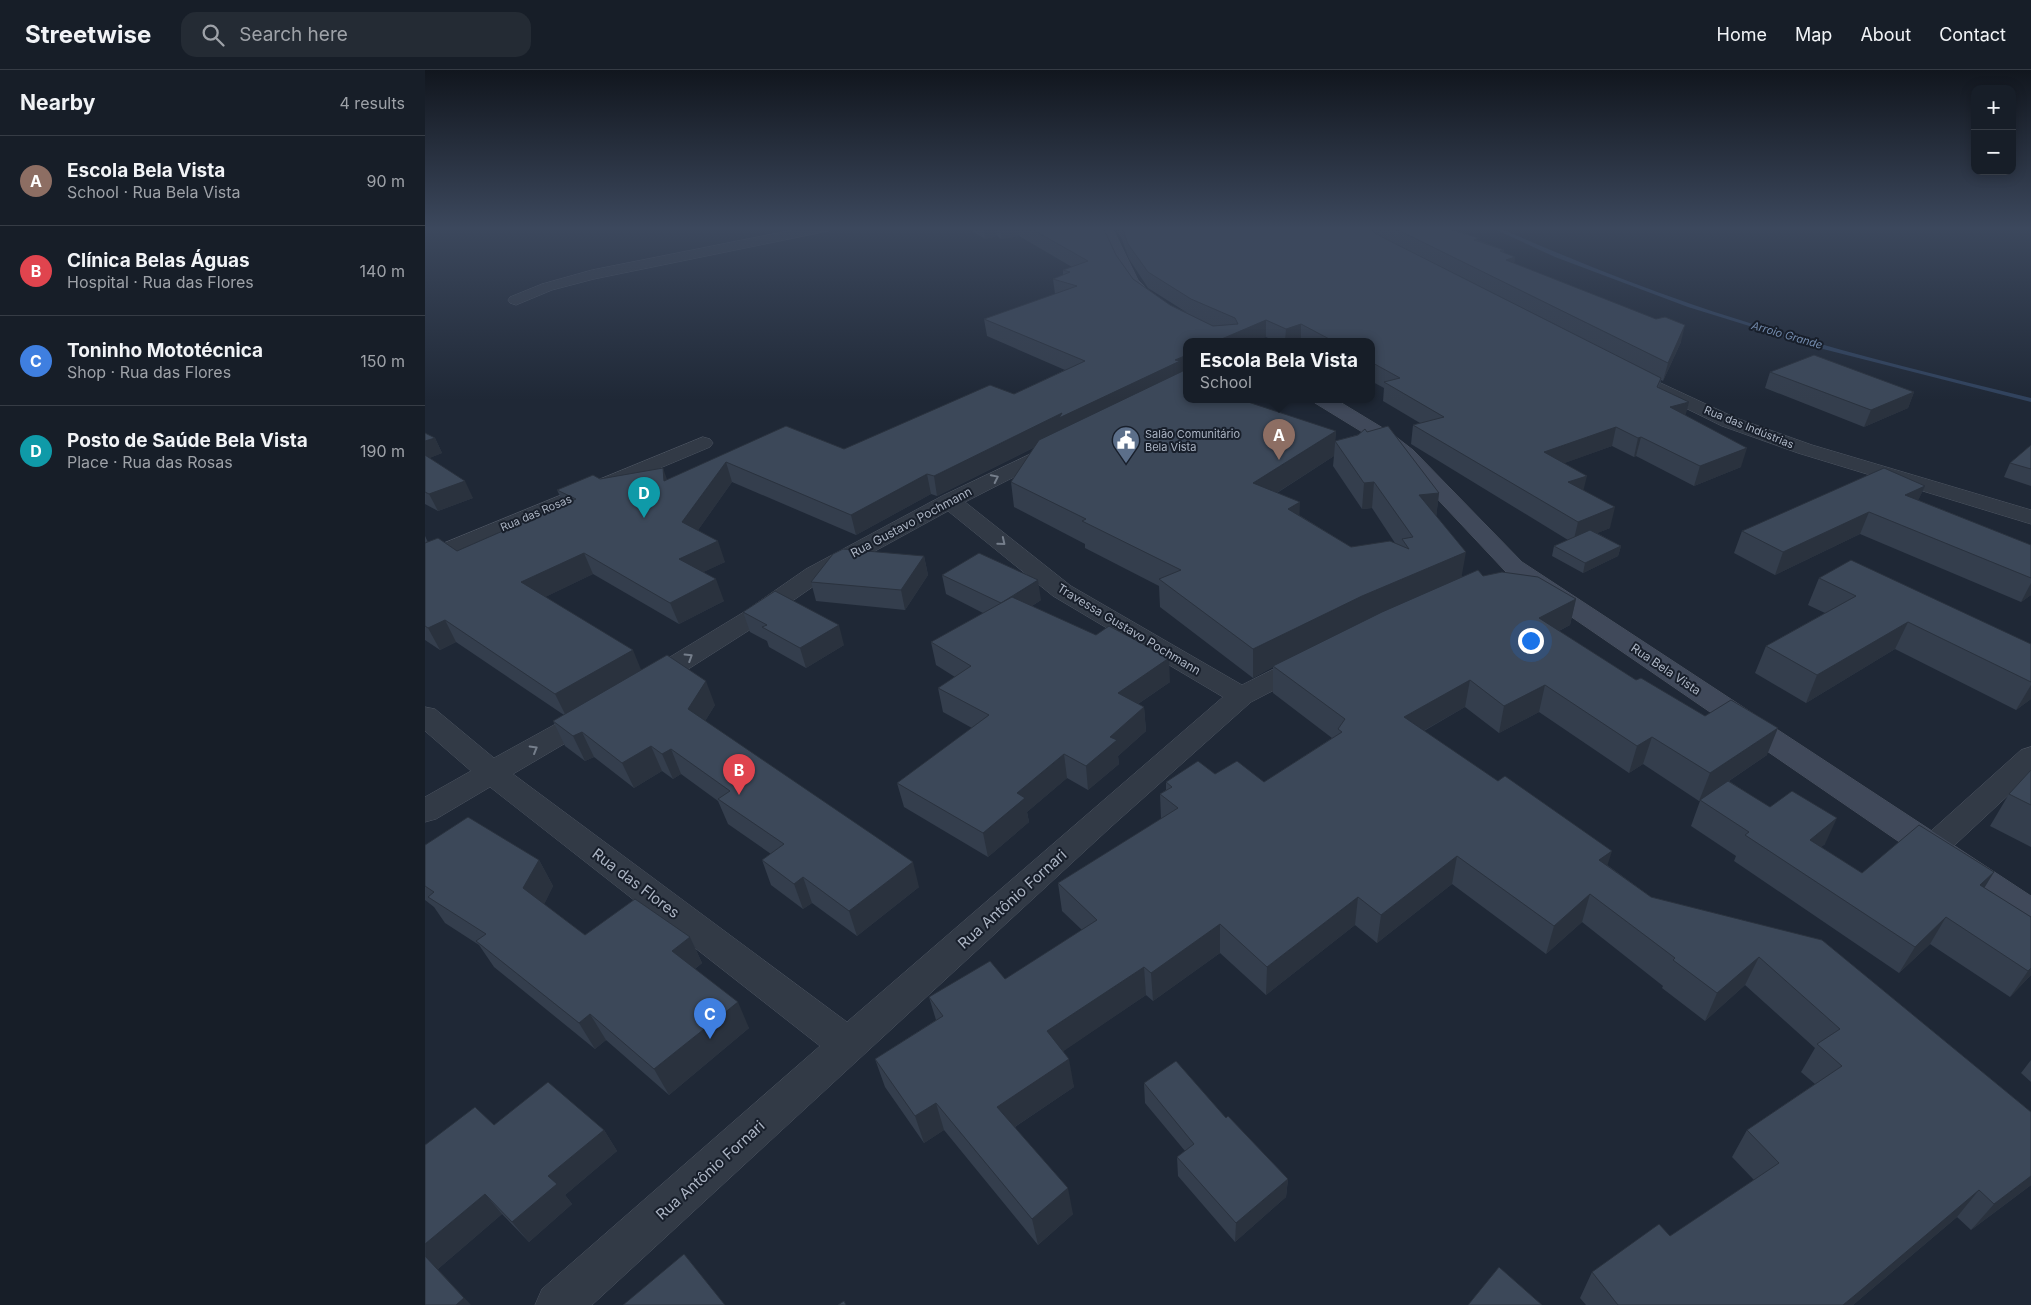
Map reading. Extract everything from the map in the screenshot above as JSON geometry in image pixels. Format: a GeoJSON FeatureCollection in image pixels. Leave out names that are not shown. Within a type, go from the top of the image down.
{"type":"FeatureCollection","features":[{"type":"Feature","properties":{"kind":"main road"},"geometry":{"type":"LineString","coordinates":[[1136,285],[1141,292],[1163,306]]}},
{"type":"Feature","properties":{"kind":"main road","name":"Rua Bela Vista"},"geometry":{"type":"LineString","coordinates":[[1329,403],[1384,437],[1406,454],[1501,573],[1932,848],[2031,914]]}},
{"type":"Feature","properties":{"kind":"street"},"geometry":{"type":"LineString","coordinates":[[516,300],[557,285]]}},
{"type":"Feature","properties":{"kind":"street","name":"Rua das Indústrias"},"geometry":{"type":"LineString","coordinates":[[1609,363],[1729,422],[1805,449],[2031,517]]}},
{"type":"Feature","properties":{"kind":"street","name":"Rua Gustavo Pochmann"},"geometry":{"type":"LineString","coordinates":[[425,811],[623,698],[753,617],[815,574],[950,501],[1073,440]]}},
{"type":"Feature","properties":{"kind":"street","name":"Rua das Rosas"},"geometry":{"type":"LineString","coordinates":[[425,560],[703,443]]}},
{"type":"Feature","properties":{"kind":"street","name":"Travessa Gustavo Pochmann"},"geometry":{"type":"LineString","coordinates":[[950,501],[1063,591],[1241,696]]}},
{"type":"Feature","properties":{"kind":"street","name":"Rua Antônio Fornari"},"geometry":{"type":"LineString","coordinates":[[558,1305],[1101,818],[1241,696],[1335,648]]}},
{"type":"Feature","properties":{"kind":"street","name":"Rua das Flores"},"geometry":{"type":"LineString","coordinates":[[425,716],[492,773],[849,1046]]}},
{"type":"Feature","properties":{"kind":"street"},"geometry":{"type":"LineString","coordinates":[[1932,848],[2031,757]]}},
{"type":"Feature","properties":{"kind":"building"},"geometry":{"type":"Polygon","coordinates":[[[1072,285],[1141,285],[1170,305],[1213,326],[1238,324],[1235,318],[1191,299],[1168,285],[1476,285],[1661,378],[1657,387],[1689,402],[1670,407],[1747,448],[1700,466],[1616,427],[1544,452],[1587,476],[1568,482],[1615,507],[1578,522],[1413,425],[1444,417],[1384,382],[1400,378],[1375,364],[1375,338],[1327,338],[1301,324],[1286,329],[1266,320],[1224,338],[1183,338],[1183,357],[1175,360],[1180,361],[1059,418],[1062,413],[934,476],[927,474],[851,515],[726,462],[682,522],[718,541],[679,559],[716,579],[670,603],[584,553],[521,582],[633,650],[555,694],[445,620],[428,628],[425,626],[425,543],[438,538],[457,551],[576,499],[557,490],[593,475],[600,479],[663,468],[664,481],[786,426],[844,449],[990,385],[1014,394],[1085,361],[984,319],[1077,286],[1072,285]]]}},
{"type":"Feature","properties":{"kind":"building"},"geometry":{"type":"Polygon","coordinates":[[[1509,285],[1569,285],[1656,319],[1665,317],[1685,325],[1668,363],[1509,285]]]}},
{"type":"Feature","properties":{"kind":"building"},"geometry":{"type":"Polygon","coordinates":[[[1814,355],[1914,392],[1871,410],[1770,372],[1814,355]]]}},
{"type":"Feature","properties":{"kind":"building"},"geometry":{"type":"Polygon","coordinates":[[[1183,371],[1183,403],[1251,403],[1336,431],[1253,483],[1300,502],[1288,509],[1351,547],[1390,541],[1409,549],[1402,539],[1413,537],[1374,482],[1364,483],[1335,441],[1358,435],[1365,429],[1367,432],[1388,426],[1439,493],[1419,495],[1466,552],[1362,596],[1253,649],[1159,579],[1181,570],[1082,521],[1086,519],[1011,482],[1039,440],[1183,371]]]}},
{"type":"Feature","properties":{"kind":"building"},"geometry":{"type":"Polygon","coordinates":[[[425,433],[435,438],[425,441],[425,433]]]}},
{"type":"Feature","properties":{"kind":"building"},"geometry":{"type":"Polygon","coordinates":[[[2031,445],[2031,469],[2010,463],[2031,445]]]}},
{"type":"Feature","properties":{"kind":"building"},"geometry":{"type":"Polygon","coordinates":[[[425,455],[465,481],[429,494],[425,492],[425,455]]]}},
{"type":"Feature","properties":{"kind":"building"},"geometry":{"type":"Polygon","coordinates":[[[1884,468],[1925,486],[1905,495],[2031,545],[2031,578],[1869,512],[1783,552],[1742,531],[1884,468]]]}},
{"type":"Feature","properties":{"kind":"building"},"geometry":{"type":"Polygon","coordinates":[[[1590,530],[1621,546],[1585,563],[1554,546],[1590,530]]]}},
{"type":"Feature","properties":{"kind":"building"},"geometry":{"type":"Polygon","coordinates":[[[843,549],[924,556],[901,590],[811,582],[833,554],[843,549]]]}},
{"type":"Feature","properties":{"kind":"building"},"geometry":{"type":"Polygon","coordinates":[[[979,553],[1038,580],[1001,603],[942,575],[979,553]]]}},
{"type":"Feature","properties":{"kind":"building"},"geometry":{"type":"Polygon","coordinates":[[[1851,560],[2031,644],[2031,682],[1908,622],[1817,675],[1766,646],[1856,596],[1819,578],[1851,560]]]}},
{"type":"Feature","properties":{"kind":"building"},"geometry":{"type":"Polygon","coordinates":[[[1478,570],[1483,576],[1502,572],[1538,577],[1576,599],[1539,618],[1636,680],[1641,678],[1705,716],[1731,700],[1778,728],[1710,773],[1652,737],[1637,746],[1545,685],[1504,706],[1470,680],[1404,717],[1498,781],[1505,776],[1612,851],[1599,860],[1651,897],[1822,940],[2031,1112],[2031,1176],[1994,1204],[1979,1190],[1843,1305],[1618,1305],[1592,1272],[1659,1224],[1670,1236],[1779,1163],[1747,1130],[1842,1066],[1817,1044],[1840,1029],[1759,957],[1717,993],[1673,960],[1675,958],[1590,894],[1554,926],[1457,856],[1381,915],[1358,897],[1267,967],[1220,924],[1151,973],[1144,967],[1047,1031],[1069,1059],[997,1107],[1068,1188],[1032,1219],[936,1103],[915,1116],[875,1059],[943,1016],[929,997],[990,961],[1005,979],[1097,920],[1058,883],[1178,808],[1160,794],[1172,787],[1166,782],[1198,761],[1215,774],[1237,761],[1264,782],[1342,732],[1338,729],[1345,719],[1273,666],[1382,612],[1478,570]]]}},
{"type":"Feature","properties":{"kind":"building"},"geometry":{"type":"Polygon","coordinates":[[[775,591],[839,625],[800,648],[762,627],[767,625],[743,612],[775,591]]]}},
{"type":"Feature","properties":{"kind":"building"},"geometry":{"type":"Polygon","coordinates":[[[1012,597],[1096,635],[1109,626],[1169,658],[1118,693],[1144,707],[1110,737],[1117,740],[1086,766],[1064,754],[1017,793],[1025,798],[983,833],[897,783],[989,715],[938,688],[971,666],[931,642],[1012,597]]]}},
{"type":"Feature","properties":{"kind":"building"},"geometry":{"type":"Polygon","coordinates":[[[667,655],[706,681],[688,709],[913,862],[849,911],[803,877],[794,884],[762,860],[784,844],[718,799],[730,791],[671,749],[662,754],[651,746],[622,763],[582,732],[573,736],[553,721],[667,655]]]}},
{"type":"Feature","properties":{"kind":"building"},"geometry":{"type":"Polygon","coordinates":[[[2031,770],[2031,805],[2009,794],[2031,770]]]}},
{"type":"Feature","properties":{"kind":"building"},"geometry":{"type":"Polygon","coordinates":[[[1728,781],[1770,807],[1792,791],[1837,818],[1810,840],[1862,873],[1919,825],[1994,872],[1980,885],[2031,917],[2031,968],[2028,971],[1946,917],[1915,947],[1745,835],[1749,832],[1700,800],[1728,781]]]}},
{"type":"Feature","properties":{"kind":"building"},"geometry":{"type":"Polygon","coordinates":[[[468,817],[539,860],[523,888],[585,935],[635,899],[690,937],[672,951],[738,1002],[654,1069],[590,1014],[579,1023],[476,941],[486,934],[428,897],[434,892],[425,886],[425,845],[468,817]]]}},
{"type":"Feature","properties":{"kind":"building"},"geometry":{"type":"Polygon","coordinates":[[[1176,1061],[1226,1118],[1228,1116],[1288,1179],[1236,1223],[1177,1157],[1194,1144],[1144,1083],[1176,1061]]]}},
{"type":"Feature","properties":{"kind":"building"},"geometry":{"type":"Polygon","coordinates":[[[548,1082],[604,1130],[548,1176],[557,1184],[512,1222],[485,1194],[425,1244],[425,1145],[475,1107],[494,1125],[548,1082]]]}},
{"type":"Feature","properties":{"kind":"building"},"geometry":{"type":"Polygon","coordinates":[[[684,1254],[725,1305],[623,1305],[684,1254]]]}},
{"type":"Feature","properties":{"kind":"building"},"geometry":{"type":"Polygon","coordinates":[[[425,1256],[464,1298],[456,1305],[425,1305],[425,1256]]]}},
{"type":"Feature","properties":{"kind":"building"},"geometry":{"type":"Polygon","coordinates":[[[1499,1267],[1542,1305],[1468,1305],[1499,1267]]]}},
{"type":"Feature","properties":{"kind":"building"},"geometry":{"type":"Polygon","coordinates":[[[844,1301],[846,1305],[838,1305],[844,1301]]]}},
{"type":"Feature","properties":{"kind":"waterway","name":"Arroio Grande"},"geometry":{"type":"LineString","coordinates":[[1630,285],[1690,306],[1826,347],[2031,400]]}},
{"type":"Feature","properties":{"kind":"place","name":"Escola Bela Vista"},"geometry":{"type":"Point","coordinates":[1279,460]}},
{"type":"Feature","properties":{"kind":"place","name":"Salão Comunitário Bela Vista"},"geometry":{"type":"Point","coordinates":[1126,464]}},
{"type":"Feature","properties":{"kind":"place","name":"Posto de Saúde Bela Vista"},"geometry":{"type":"Point","coordinates":[644,518]}},
{"type":"Feature","properties":{"kind":"place","name":"Clínica Belas Águas"},"geometry":{"type":"Point","coordinates":[739,795]}},
{"type":"Feature","properties":{"kind":"place","name":"Toninho Mototécnica"},"geometry":{"type":"Point","coordinates":[710,1039]}}]}
